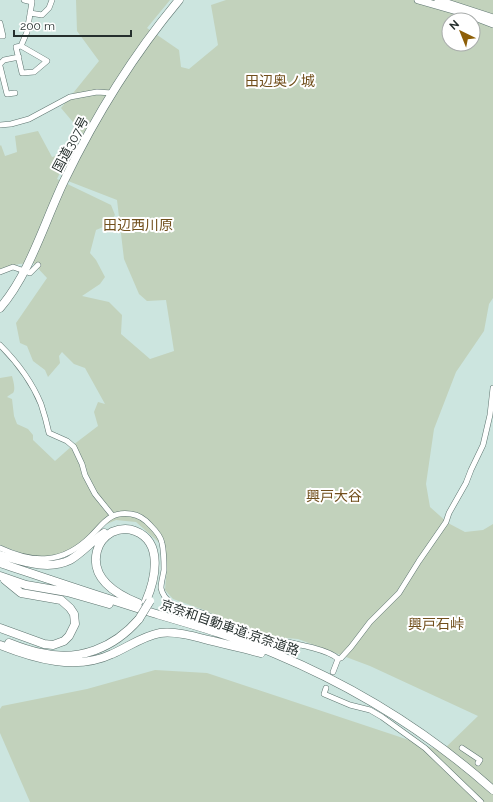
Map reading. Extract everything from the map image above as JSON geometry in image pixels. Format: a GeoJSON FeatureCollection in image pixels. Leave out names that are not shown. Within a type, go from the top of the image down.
{"type":"FeatureCollection","features":[{"type":"Feature","properties":{"kind":"highway","name":"国道307号"},"geometry":{"type":"LineString","coordinates":[[0,308],[24,271],[64,181],[112,93],[152,34],[179,0]]}},
{"type":"Feature","properties":{"kind":"highway"},"geometry":{"type":"LineString","coordinates":[[0,556],[32,564],[54,565],[70,560],[109,529],[118,526],[131,526],[142,530],[150,537],[158,553],[160,567],[148,601],[137,619],[125,633],[109,644],[83,654],[65,656],[36,652],[0,640]]}},
{"type":"Feature","properties":{"kind":"highway"},"geometry":{"type":"LineString","coordinates":[[148,601],[155,568],[155,558],[150,544],[143,535],[133,530],[122,530],[111,533],[100,543],[96,552],[96,562],[99,574],[109,586],[128,599],[194,622],[259,650]]}},
{"type":"Feature","properties":{"kind":"highway","name":"京奈和自動車道;京奈道路"},"geometry":{"type":"LineString","coordinates":[[0,563],[287,659],[328,678],[378,706],[438,746],[493,790]]}},
{"type":"Feature","properties":{"kind":"highway"},"geometry":{"type":"LineString","coordinates":[[0,576],[21,593],[62,600],[74,614],[75,624],[73,630],[64,641],[53,645],[44,644],[0,628]]}},
{"type":"Feature","properties":{"kind":"highway","name":"京奈和自動車道;京奈道路"},"geometry":{"type":"LineString","coordinates":[[0,576],[26,585],[67,592],[259,650],[326,681],[382,711],[437,748],[493,794]]}},
{"type":"Feature","properties":{"kind":"highway"},"geometry":{"type":"LineString","coordinates":[[0,633],[46,651],[75,651],[97,646],[108,641],[137,619]]}},
{"type":"Feature","properties":{"kind":"highway"},"geometry":{"type":"LineString","coordinates":[[0,645],[24,654],[58,662],[84,662],[98,660],[148,637],[161,633],[186,635],[259,650]]}},
{"type":"Feature","properties":{"kind":"main road"},"geometry":{"type":"LineString","coordinates":[[418,0],[460,12],[493,24]]}},
{"type":"Feature","properties":{"kind":"main road"},"geometry":{"type":"LineString","coordinates":[[438,0],[493,18]]}},
{"type":"Feature","properties":{"kind":"street"},"geometry":{"type":"LineString","coordinates":[[21,46],[47,60],[34,72],[22,73],[16,47],[21,46],[27,32],[32,1],[24,0]]}},
{"type":"Feature","properties":{"kind":"street"},"geometry":{"type":"LineString","coordinates":[[30,13],[42,15],[49,8],[52,0]]}},
{"type":"Feature","properties":{"kind":"street"},"geometry":{"type":"LineString","coordinates":[[0,23],[3,36],[0,36]]}},
{"type":"Feature","properties":{"kind":"street"},"geometry":{"type":"LineString","coordinates":[[15,93],[7,94],[0,64],[4,60],[19,57]]}},
{"type":"Feature","properties":{"kind":"street"},"geometry":{"type":"LineString","coordinates":[[0,125],[29,119],[70,97],[97,92],[112,93]]}},
{"type":"Feature","properties":{"kind":"street"},"geometry":{"type":"LineString","coordinates":[[0,272],[13,267],[30,273],[38,265]]}},
{"type":"Feature","properties":{"kind":"street"},"geometry":{"type":"LineString","coordinates":[[0,345],[14,359],[21,369],[40,403],[49,434],[67,441],[74,447],[82,464],[85,475],[95,494],[112,515]]}},
{"type":"Feature","properties":{"kind":"street"},"geometry":{"type":"LineString","coordinates":[[333,672],[338,659],[346,652],[370,622],[399,593],[446,522],[449,513],[466,484],[483,445],[490,415],[493,388]]}},
{"type":"Feature","properties":{"kind":"street"},"geometry":{"type":"LineString","coordinates":[[0,548],[30,558],[41,560],[52,559],[79,546],[112,515],[129,514],[139,516],[149,523],[157,532],[162,542],[164,570],[161,589],[165,598],[174,605],[204,614],[237,631],[318,650],[334,655],[338,659]]}},
{"type":"Feature","properties":{"kind":"street"},"geometry":{"type":"LineString","coordinates":[[326,688],[324,694],[350,705],[370,710],[425,748],[462,782],[481,802]]}},
{"type":"Feature","properties":{"kind":"street"},"geometry":{"type":"LineString","coordinates":[[462,748],[480,760],[478,763]]}},
{"type":"Feature","properties":{"kind":"green space"},"geometry":{"type":"Polygon","coordinates":[[[76,0],[170,0],[147,28],[179,50],[181,67],[189,69],[218,45],[211,5],[226,0],[493,0],[493,298],[489,304],[484,331],[456,372],[434,429],[426,484],[430,507],[448,523],[465,532],[483,530],[493,524],[493,802],[30,802],[0,733],[0,709],[2,706],[87,689],[155,670],[207,673],[442,751],[478,716],[370,666],[298,639],[273,637],[239,628],[207,611],[173,599],[165,590],[167,565],[163,546],[136,522],[116,520],[100,527],[73,548],[59,555],[42,558],[23,554],[0,545],[0,378],[12,376],[14,391],[7,397],[12,399],[14,416],[17,424],[28,429],[33,435],[33,440],[55,461],[98,426],[94,412],[98,402],[105,404],[85,368],[74,364],[62,352],[59,356],[60,363],[48,377],[45,370],[33,361],[27,346],[20,343],[16,323],[47,278],[33,263],[19,264],[0,269],[1,145],[5,156],[17,152],[15,136],[38,131],[52,157],[70,152],[57,179],[111,205],[115,215],[108,225],[96,230],[90,253],[96,260],[105,277],[100,284],[82,296],[109,302],[122,315],[121,334],[150,359],[174,351],[166,300],[147,301],[139,294],[124,259],[117,200],[68,181],[89,141],[61,108],[99,61],[77,31],[76,0]]]}},
{"type":"Feature","properties":{"kind":"district","name":"田辺奥ノ城"},"geometry":{"type":"Point","coordinates":[280,81]}},
{"type":"Feature","properties":{"kind":"district","name":"田辺西川原"},"geometry":{"type":"Point","coordinates":[138,225]}},
{"type":"Feature","properties":{"kind":"district","name":"興戸大谷"},"geometry":{"type":"Point","coordinates":[334,496]}},
{"type":"Feature","properties":{"kind":"district","name":"興戸石峠"},"geometry":{"type":"Point","coordinates":[436,624]}}]}
